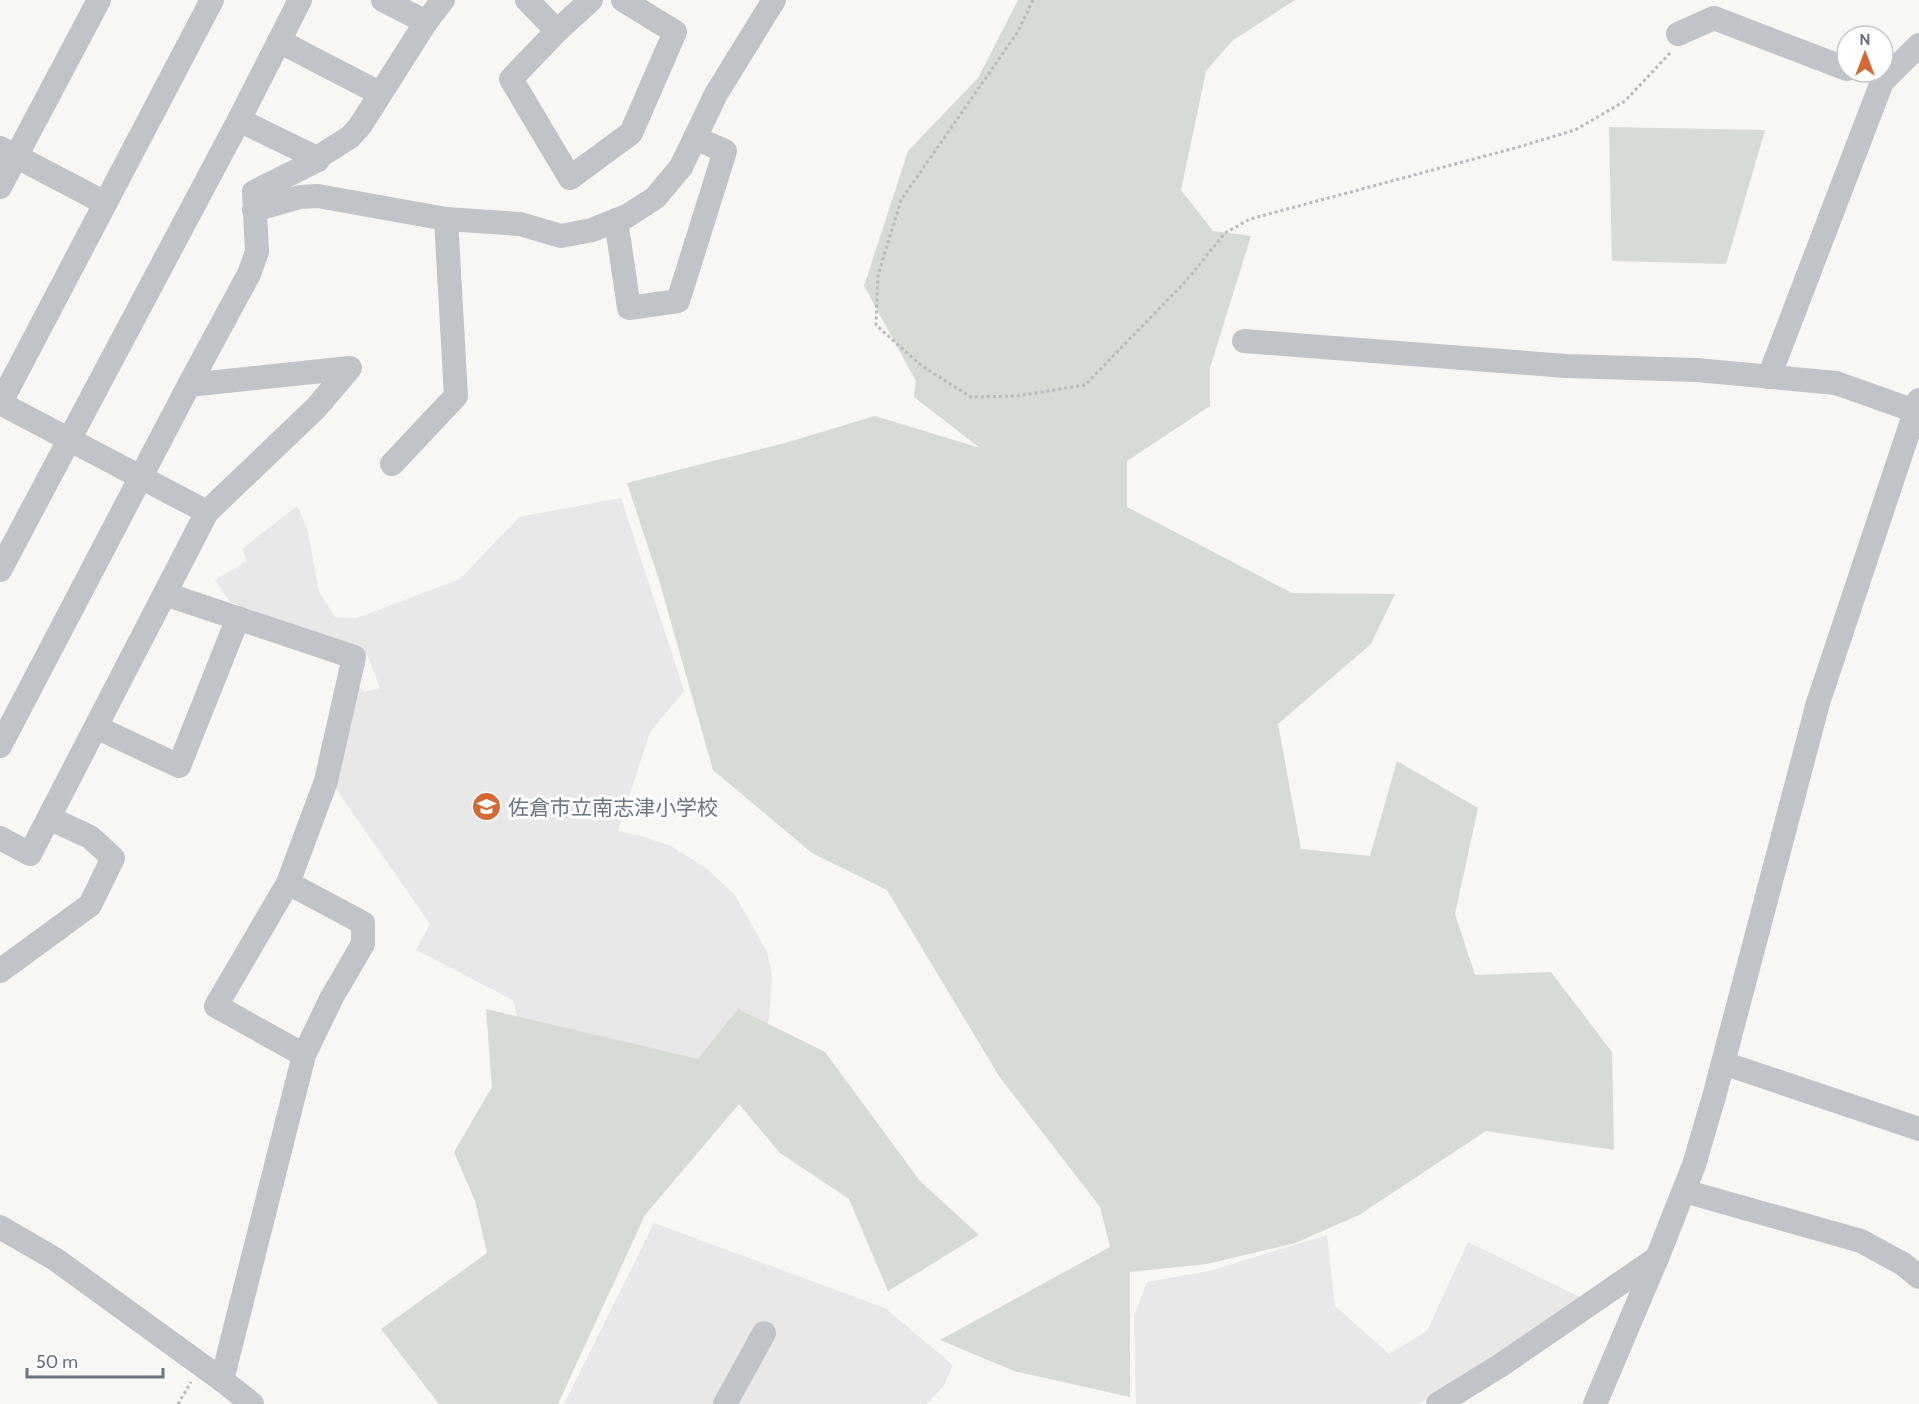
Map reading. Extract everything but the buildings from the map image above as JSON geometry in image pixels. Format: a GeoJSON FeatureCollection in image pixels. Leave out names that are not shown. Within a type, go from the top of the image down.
{"type":"FeatureCollection","features":[{"type":"Feature","properties":{"kind":"street"},"geometry":{"type":"LineString","coordinates":[[0,187],[8,152],[99,0]]}},
{"type":"Feature","properties":{"kind":"street"},"geometry":{"type":"LineString","coordinates":[[207,512],[0,404],[212,0]]}},
{"type":"Feature","properties":{"kind":"street"},"geometry":{"type":"LineString","coordinates":[[0,570],[239,120],[300,0]]}},
{"type":"Feature","properties":{"kind":"street"},"geometry":{"type":"LineString","coordinates":[[383,0],[426,22]]}},
{"type":"Feature","properties":{"kind":"street"},"geometry":{"type":"LineString","coordinates":[[0,746],[249,274],[257,252],[254,192],[318,160],[317,158],[350,136],[360,126],[426,22],[443,0]]}},
{"type":"Feature","properties":{"kind":"street"},"geometry":{"type":"LineString","coordinates":[[527,0],[557,31]]}},
{"type":"Feature","properties":{"kind":"street"},"geometry":{"type":"LineString","coordinates":[[591,0],[557,31],[511,79],[570,178],[631,134],[675,32],[623,0]]}},
{"type":"Feature","properties":{"kind":"street"},"geometry":{"type":"LineString","coordinates":[[254,210],[300,197],[318,196],[446,219],[520,224],[561,236],[592,230],[616,220],[655,198],[681,167],[716,94],[774,0]]}},
{"type":"Feature","properties":{"kind":"street"},"geometry":{"type":"LineString","coordinates":[[1675,43],[1714,18],[1835,64]]}},
{"type":"Feature","properties":{"kind":"street"},"geometry":{"type":"LineString","coordinates":[[279,41],[380,93]]}},
{"type":"Feature","properties":{"kind":"street"},"geometry":{"type":"LineString","coordinates":[[1895,69],[1919,45]]}},
{"type":"Feature","properties":{"kind":"street"},"geometry":{"type":"LineString","coordinates":[[1770,377],[1881,84]]}},
{"type":"Feature","properties":{"kind":"street"},"geometry":{"type":"LineString","coordinates":[[239,120],[317,158]]}},
{"type":"Feature","properties":{"kind":"street"},"geometry":{"type":"LineString","coordinates":[[616,220],[629,308],[678,301],[725,151],[695,138]]}},
{"type":"Feature","properties":{"kind":"street"},"geometry":{"type":"LineString","coordinates":[[8,152],[105,203]]}},
{"type":"Feature","properties":{"kind":"street"},"geometry":{"type":"LineString","coordinates":[[392,464],[456,396],[446,219]]}},
{"type":"Feature","properties":{"kind":"street"},"geometry":{"type":"LineString","coordinates":[[1244,341],[1566,366],[1697,370],[1836,383],[1917,405],[1818,703],[1694,1165],[1595,1404]]}},
{"type":"Feature","properties":{"kind":"street"},"geometry":{"type":"LineString","coordinates":[[0,838],[30,854],[207,512],[316,408],[350,368],[189,384]]}},
{"type":"Feature","properties":{"kind":"street"},"geometry":{"type":"LineString","coordinates":[[165,594],[354,657],[326,781],[288,883],[216,1006],[304,1055]]}},
{"type":"Feature","properties":{"kind":"street"},"geometry":{"type":"LineString","coordinates":[[96,727],[179,766],[238,618]]}},
{"type":"Feature","properties":{"kind":"street"},"geometry":{"type":"LineString","coordinates":[[0,971],[90,905],[113,858],[90,837],[49,818]]}},
{"type":"Feature","properties":{"kind":"street"},"geometry":{"type":"LineString","coordinates":[[222,1380],[304,1055],[332,997],[363,944],[365,934],[363,923],[288,883]]}},
{"type":"Feature","properties":{"kind":"street"},"geometry":{"type":"LineString","coordinates":[[1723,1063],[1919,1128]]}},
{"type":"Feature","properties":{"kind":"street"},"geometry":{"type":"LineString","coordinates":[[1684,1191],[1861,1241],[1903,1264],[1919,1277]]}},
{"type":"Feature","properties":{"kind":"street"},"geometry":{"type":"LineString","coordinates":[[0,1227],[55,1259],[252,1404]]}},
{"type":"Feature","properties":{"kind":"street"},"geometry":{"type":"LineString","coordinates":[[1438,1404],[1501,1365],[1657,1258]]}},
{"type":"Feature","properties":{"kind":"street"},"geometry":{"type":"LineString","coordinates":[[725,1404],[764,1333]]}},
{"type":"Feature","properties":{"kind":"path"},"geometry":{"type":"LineString","coordinates":[[1033,0],[1017,33],[901,200],[878,275],[876,325],[922,366],[971,397],[1017,396],[1085,385],[1186,281],[1225,232],[1250,219],[1575,130],[1625,101],[1675,43]]}},
{"type":"Feature","properties":{"kind":"shaded area"},"geometry":{"type":"Polygon","coordinates":[[[1018,0],[1295,0],[1232,41],[1206,71],[1181,190],[1213,231],[1251,236],[1210,368],[1210,406],[1127,461],[1127,507],[1292,593],[1395,594],[1371,644],[1278,724],[1301,849],[1370,856],[1397,761],[1478,808],[1455,914],[1475,975],[1551,972],[1612,1052],[1614,1150],[1486,1131],[1359,1215],[1295,1243],[1207,1264],[1130,1272],[1130,1397],[1014,1371],[940,1340],[1110,1247],[1100,1207],[999,1076],[887,890],[812,853],[713,770],[659,580],[627,483],[785,443],[875,416],[980,448],[914,397],[916,381],[864,286],[908,151],[978,78],[1018,0]]]}},
{"type":"Feature","properties":{"kind":"shaded area"},"geometry":{"type":"Polygon","coordinates":[[[1609,127],[1765,130],[1726,264],[1612,261],[1609,127]]]}},
{"type":"Feature","properties":{"kind":"shaded area","name":"佐倉市立南志津小学校"},"geometry":{"type":"Polygon","coordinates":[[[621,498],[684,691],[650,732],[618,831],[671,846],[706,868],[735,895],[767,952],[772,975],[769,1021],[748,1059],[705,1076],[520,1029],[513,1000],[416,950],[430,924],[332,783],[359,687],[365,692],[380,688],[367,654],[230,602],[215,580],[247,561],[242,549],[297,506],[307,528],[319,592],[335,617],[357,618],[460,579],[519,517],[621,498]]]}},
{"type":"Feature","properties":{"kind":"shaded area"},"geometry":{"type":"Polygon","coordinates":[[[486,1009],[698,1059],[738,1009],[825,1052],[920,1181],[979,1235],[888,1291],[849,1199],[780,1153],[739,1104],[645,1215],[558,1404],[439,1404],[381,1329],[487,1253],[475,1201],[454,1152],[492,1087],[486,1009]]]}},
{"type":"Feature","properties":{"kind":"shaded area"},"geometry":{"type":"Polygon","coordinates":[[[654,1223],[885,1308],[953,1365],[943,1387],[926,1404],[564,1404],[654,1223]]]}},
{"type":"Feature","properties":{"kind":"shaded area"},"geometry":{"type":"Polygon","coordinates":[[[1327,1235],[1335,1306],[1389,1354],[1427,1331],[1468,1242],[1588,1301],[1526,1336],[1420,1404],[1136,1404],[1134,1316],[1147,1282],[1209,1271],[1327,1235]]]}},
{"type":"Feature","properties":{"kind":"place","name":"佐倉市立南志津小学校"},"geometry":{"type":"Point","coordinates":[487,807]}}]}
